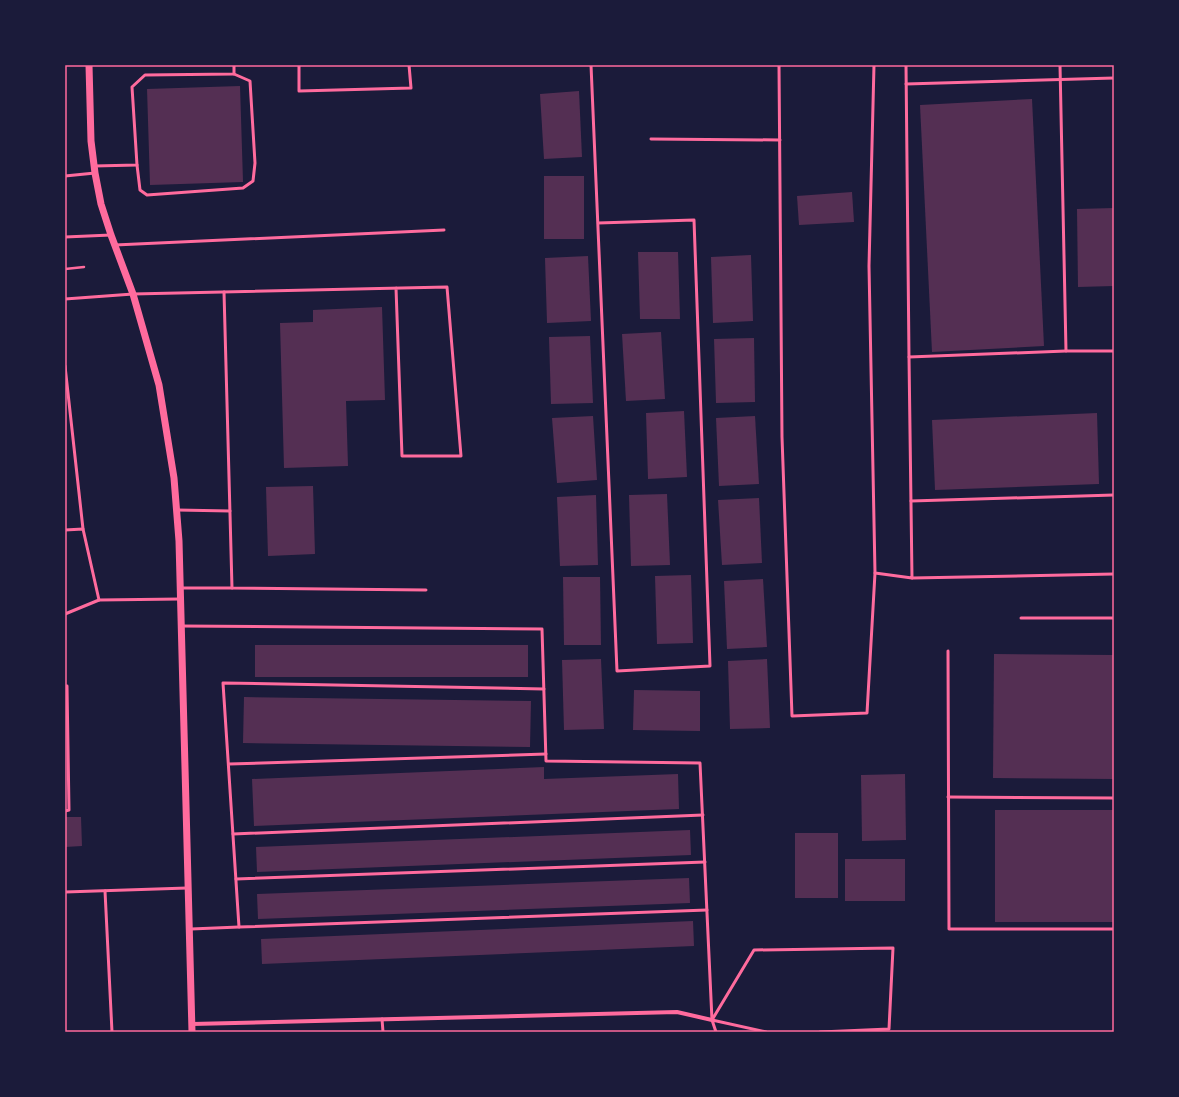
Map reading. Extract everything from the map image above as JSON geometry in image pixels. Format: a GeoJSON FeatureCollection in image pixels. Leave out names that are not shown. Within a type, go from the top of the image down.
{"type":"FeatureCollection","features":[{"type":"Feature","properties":{"kind":"street"},"geometry":{"type":"LineString","coordinates":[[89,65],[90,128],[101,204],[133,294],[159,385],[174,478],[179,541],[182,626],[192,1032]]}},
{"type":"Feature","properties":{"kind":"street"},"geometry":{"type":"LineString","coordinates":[[192,1024],[677,1012],[712,1020]]}},
{"type":"Feature","properties":{"kind":"lane"},"geometry":{"type":"LineString","coordinates":[[234,65],[234,74]]}},
{"type":"Feature","properties":{"kind":"lane"},"geometry":{"type":"LineString","coordinates":[[300,65],[300,91],[411,88],[409,65]]}},
{"type":"Feature","properties":{"kind":"lane"},"geometry":{"type":"LineString","coordinates":[[591,65],[617,671],[710,666],[694,220],[598,223]]}},
{"type":"Feature","properties":{"kind":"lane"},"geometry":{"type":"LineString","coordinates":[[780,65],[782,437],[792,716],[867,713],[875,573],[869,266],[874,65]]}},
{"type":"Feature","properties":{"kind":"lane"},"geometry":{"type":"LineString","coordinates":[[906,65],[912,578]]}},
{"type":"Feature","properties":{"kind":"lane"},"geometry":{"type":"LineString","coordinates":[[1060,65],[1066,351]]}},
{"type":"Feature","properties":{"kind":"lane"},"geometry":{"type":"LineString","coordinates":[[234,74],[250,81],[255,163],[253,181],[243,188],[147,196],[140,190],[132,87],[145,75],[234,74]]}},
{"type":"Feature","properties":{"kind":"lane"},"geometry":{"type":"LineString","coordinates":[[906,84],[1114,78]]}},
{"type":"Feature","properties":{"kind":"lane"},"geometry":{"type":"LineString","coordinates":[[651,139],[780,140]]}},
{"type":"Feature","properties":{"kind":"lane"},"geometry":{"type":"LineString","coordinates":[[65,176],[95,170],[137,165]]}},
{"type":"Feature","properties":{"kind":"lane"},"geometry":{"type":"LineString","coordinates":[[114,244],[444,230]]}},
{"type":"Feature","properties":{"kind":"lane"},"geometry":{"type":"LineString","coordinates":[[65,237],[111,234]]}},
{"type":"Feature","properties":{"kind":"lane"},"geometry":{"type":"LineString","coordinates":[[65,298],[133,294],[447,286],[461,456],[402,456],[396,288]]}},
{"type":"Feature","properties":{"kind":"lane"},"geometry":{"type":"LineString","coordinates":[[224,292],[232,588]]}},
{"type":"Feature","properties":{"kind":"lane"},"geometry":{"type":"LineString","coordinates":[[909,357],[1066,351],[1114,351]]}},
{"type":"Feature","properties":{"kind":"lane"},"geometry":{"type":"LineString","coordinates":[[65,366],[83,529],[100,600]]}},
{"type":"Feature","properties":{"kind":"lane"},"geometry":{"type":"LineString","coordinates":[[911,501],[1114,495]]}},
{"type":"Feature","properties":{"kind":"lane"},"geometry":{"type":"LineString","coordinates":[[177,510],[230,512]]}},
{"type":"Feature","properties":{"kind":"lane"},"geometry":{"type":"LineString","coordinates":[[65,530],[83,529]]}},
{"type":"Feature","properties":{"kind":"lane"},"geometry":{"type":"LineString","coordinates":[[875,573],[912,578],[1114,574]]}},
{"type":"Feature","properties":{"kind":"lane"},"geometry":{"type":"LineString","coordinates":[[180,588],[426,590]]}},
{"type":"Feature","properties":{"kind":"lane"},"geometry":{"type":"LineString","coordinates":[[65,614],[100,600],[181,599]]}},
{"type":"Feature","properties":{"kind":"lane"},"geometry":{"type":"LineString","coordinates":[[1021,618],[1114,618]]}},
{"type":"Feature","properties":{"kind":"lane"},"geometry":{"type":"LineString","coordinates":[[182,626],[542,629],[546,761],[700,763],[712,1020],[716,1032]]}},
{"type":"Feature","properties":{"kind":"lane"},"geometry":{"type":"LineString","coordinates":[[948,651],[949,929],[1114,929]]}},
{"type":"Feature","properties":{"kind":"lane"},"geometry":{"type":"LineString","coordinates":[[239,927],[223,683],[544,689]]}},
{"type":"Feature","properties":{"kind":"lane"},"geometry":{"type":"LineString","coordinates":[[65,686],[67,686],[69,810],[65,811]]}},
{"type":"Feature","properties":{"kind":"lane"},"geometry":{"type":"LineString","coordinates":[[229,764],[546,754]]}},
{"type":"Feature","properties":{"kind":"lane"},"geometry":{"type":"LineString","coordinates":[[948,797],[1114,798]]}},
{"type":"Feature","properties":{"kind":"lane"},"geometry":{"type":"LineString","coordinates":[[233,834],[703,815]]}},
{"type":"Feature","properties":{"kind":"lane"},"geometry":{"type":"LineString","coordinates":[[236,879],[705,862]]}},
{"type":"Feature","properties":{"kind":"lane"},"geometry":{"type":"LineString","coordinates":[[65,892],[189,888]]}},
{"type":"Feature","properties":{"kind":"lane"},"geometry":{"type":"LineString","coordinates":[[105,891],[112,1032]]}},
{"type":"Feature","properties":{"kind":"lane"},"geometry":{"type":"LineString","coordinates":[[190,929],[707,910]]}},
{"type":"Feature","properties":{"kind":"lane"},"geometry":{"type":"LineString","coordinates":[[712,1020],[754,950],[893,948],[889,1029],[820,1032]]}},
{"type":"Feature","properties":{"kind":"lane"},"geometry":{"type":"LineString","coordinates":[[382,1019],[383,1032]]}},
{"type":"Feature","properties":{"kind":"lane"},"geometry":{"type":"LineString","coordinates":[[712,1020],[766,1032]]}},
{"type":"Feature","properties":{"kind":"path"},"geometry":{"type":"LineString","coordinates":[[65,269],[84,267]]}},
{"type":"Feature","properties":{"kind":"building"},"geometry":{"type":"Polygon","coordinates":[[[240,86],[243,182],[150,185],[147,89],[240,86]]]}},
{"type":"Feature","properties":{"kind":"building"},"geometry":{"type":"Polygon","coordinates":[[[579,91],[582,157],[544,159],[540,94],[579,91]]]}},
{"type":"Feature","properties":{"kind":"building"},"geometry":{"type":"Polygon","coordinates":[[[1032,99],[1044,346],[932,352],[920,105],[1032,99]]]}},
{"type":"Feature","properties":{"kind":"building"},"geometry":{"type":"Polygon","coordinates":[[[544,176],[584,176],[584,239],[544,239],[544,176]]]}},
{"type":"Feature","properties":{"kind":"building"},"geometry":{"type":"Polygon","coordinates":[[[852,192],[854,222],[799,225],[797,196],[852,192]]]}},
{"type":"Feature","properties":{"kind":"building"},"geometry":{"type":"Polygon","coordinates":[[[1114,208],[1114,286],[1078,287],[1077,209],[1114,208]]]}},
{"type":"Feature","properties":{"kind":"building"},"geometry":{"type":"Polygon","coordinates":[[[638,252],[678,252],[680,319],[640,319],[638,252]]]}},
{"type":"Feature","properties":{"kind":"building"},"geometry":{"type":"Polygon","coordinates":[[[751,255],[753,321],[713,323],[711,257],[751,255]]]}},
{"type":"Feature","properties":{"kind":"building"},"geometry":{"type":"Polygon","coordinates":[[[588,256],[591,321],[547,323],[545,258],[588,256]]]}},
{"type":"Feature","properties":{"kind":"building"},"geometry":{"type":"Polygon","coordinates":[[[382,307],[385,400],[346,401],[348,466],[284,468],[280,323],[313,322],[313,310],[382,307]]]}},
{"type":"Feature","properties":{"kind":"building"},"geometry":{"type":"Polygon","coordinates":[[[661,332],[665,399],[626,401],[622,334],[661,332]]]}},
{"type":"Feature","properties":{"kind":"building"},"geometry":{"type":"Polygon","coordinates":[[[590,336],[593,403],[551,404],[549,337],[590,336]]]}},
{"type":"Feature","properties":{"kind":"building"},"geometry":{"type":"Polygon","coordinates":[[[754,338],[755,402],[716,403],[714,339],[754,338]]]}},
{"type":"Feature","properties":{"kind":"building"},"geometry":{"type":"Polygon","coordinates":[[[684,411],[687,477],[648,479],[646,413],[684,411]]]}},
{"type":"Feature","properties":{"kind":"building"},"geometry":{"type":"Polygon","coordinates":[[[1097,413],[1099,484],[935,490],[932,420],[1097,413]]]}},
{"type":"Feature","properties":{"kind":"building"},"geometry":{"type":"Polygon","coordinates":[[[593,416],[597,480],[557,483],[552,418],[593,416]]]}},
{"type":"Feature","properties":{"kind":"building"},"geometry":{"type":"Polygon","coordinates":[[[755,416],[759,484],[719,486],[716,418],[755,416]]]}},
{"type":"Feature","properties":{"kind":"building"},"geometry":{"type":"Polygon","coordinates":[[[313,486],[315,554],[268,556],[266,487],[313,486]]]}},
{"type":"Feature","properties":{"kind":"building"},"geometry":{"type":"Polygon","coordinates":[[[667,494],[670,565],[631,566],[629,495],[667,494]]]}},
{"type":"Feature","properties":{"kind":"building"},"geometry":{"type":"Polygon","coordinates":[[[596,495],[598,565],[560,566],[557,497],[596,495]]]}},
{"type":"Feature","properties":{"kind":"building"},"geometry":{"type":"Polygon","coordinates":[[[759,498],[762,563],[722,565],[718,500],[759,498]]]}},
{"type":"Feature","properties":{"kind":"building"},"geometry":{"type":"Polygon","coordinates":[[[691,575],[693,643],[657,644],[655,576],[691,575]]]}},
{"type":"Feature","properties":{"kind":"building"},"geometry":{"type":"Polygon","coordinates":[[[563,577],[600,577],[601,645],[564,645],[563,577]]]}},
{"type":"Feature","properties":{"kind":"building"},"geometry":{"type":"Polygon","coordinates":[[[763,579],[767,647],[727,649],[724,581],[763,579]]]}},
{"type":"Feature","properties":{"kind":"building"},"geometry":{"type":"Polygon","coordinates":[[[255,645],[528,645],[528,677],[255,677],[255,645]]]}},
{"type":"Feature","properties":{"kind":"building"},"geometry":{"type":"Polygon","coordinates":[[[994,654],[1114,655],[1114,779],[993,778],[994,654]]]}},
{"type":"Feature","properties":{"kind":"building"},"geometry":{"type":"Polygon","coordinates":[[[601,659],[604,729],[564,730],[562,660],[601,659]]]}},
{"type":"Feature","properties":{"kind":"building"},"geometry":{"type":"Polygon","coordinates":[[[767,659],[770,728],[730,729],[728,661],[767,659]]]}},
{"type":"Feature","properties":{"kind":"building"},"geometry":{"type":"Polygon","coordinates":[[[634,690],[700,691],[700,731],[633,730],[634,690]]]}},
{"type":"Feature","properties":{"kind":"building"},"geometry":{"type":"Polygon","coordinates":[[[244,697],[531,701],[530,747],[243,743],[244,697]]]}},
{"type":"Feature","properties":{"kind":"building"},"geometry":{"type":"Polygon","coordinates":[[[544,767],[544,779],[678,774],[679,809],[254,826],[252,779],[544,767]]]}},
{"type":"Feature","properties":{"kind":"building"},"geometry":{"type":"Polygon","coordinates":[[[905,774],[906,840],[862,841],[861,775],[905,774]]]}},
{"type":"Feature","properties":{"kind":"building"},"geometry":{"type":"Polygon","coordinates":[[[995,810],[1114,810],[1114,922],[995,922],[995,810]]]}},
{"type":"Feature","properties":{"kind":"building"},"geometry":{"type":"Polygon","coordinates":[[[65,817],[81,817],[82,846],[65,847],[65,817]]]}},
{"type":"Feature","properties":{"kind":"building"},"geometry":{"type":"Polygon","coordinates":[[[690,830],[691,855],[257,872],[256,847],[690,830]]]}},
{"type":"Feature","properties":{"kind":"building"},"geometry":{"type":"Polygon","coordinates":[[[795,833],[838,833],[838,898],[795,898],[795,833]]]}},
{"type":"Feature","properties":{"kind":"building"},"geometry":{"type":"Polygon","coordinates":[[[845,859],[905,859],[905,901],[845,901],[845,859]]]}},
{"type":"Feature","properties":{"kind":"building"},"geometry":{"type":"Polygon","coordinates":[[[689,878],[690,903],[258,919],[257,894],[689,878]]]}},
{"type":"Feature","properties":{"kind":"building"},"geometry":{"type":"Polygon","coordinates":[[[693,921],[694,946],[262,964],[261,939],[693,921]]]}}]}
